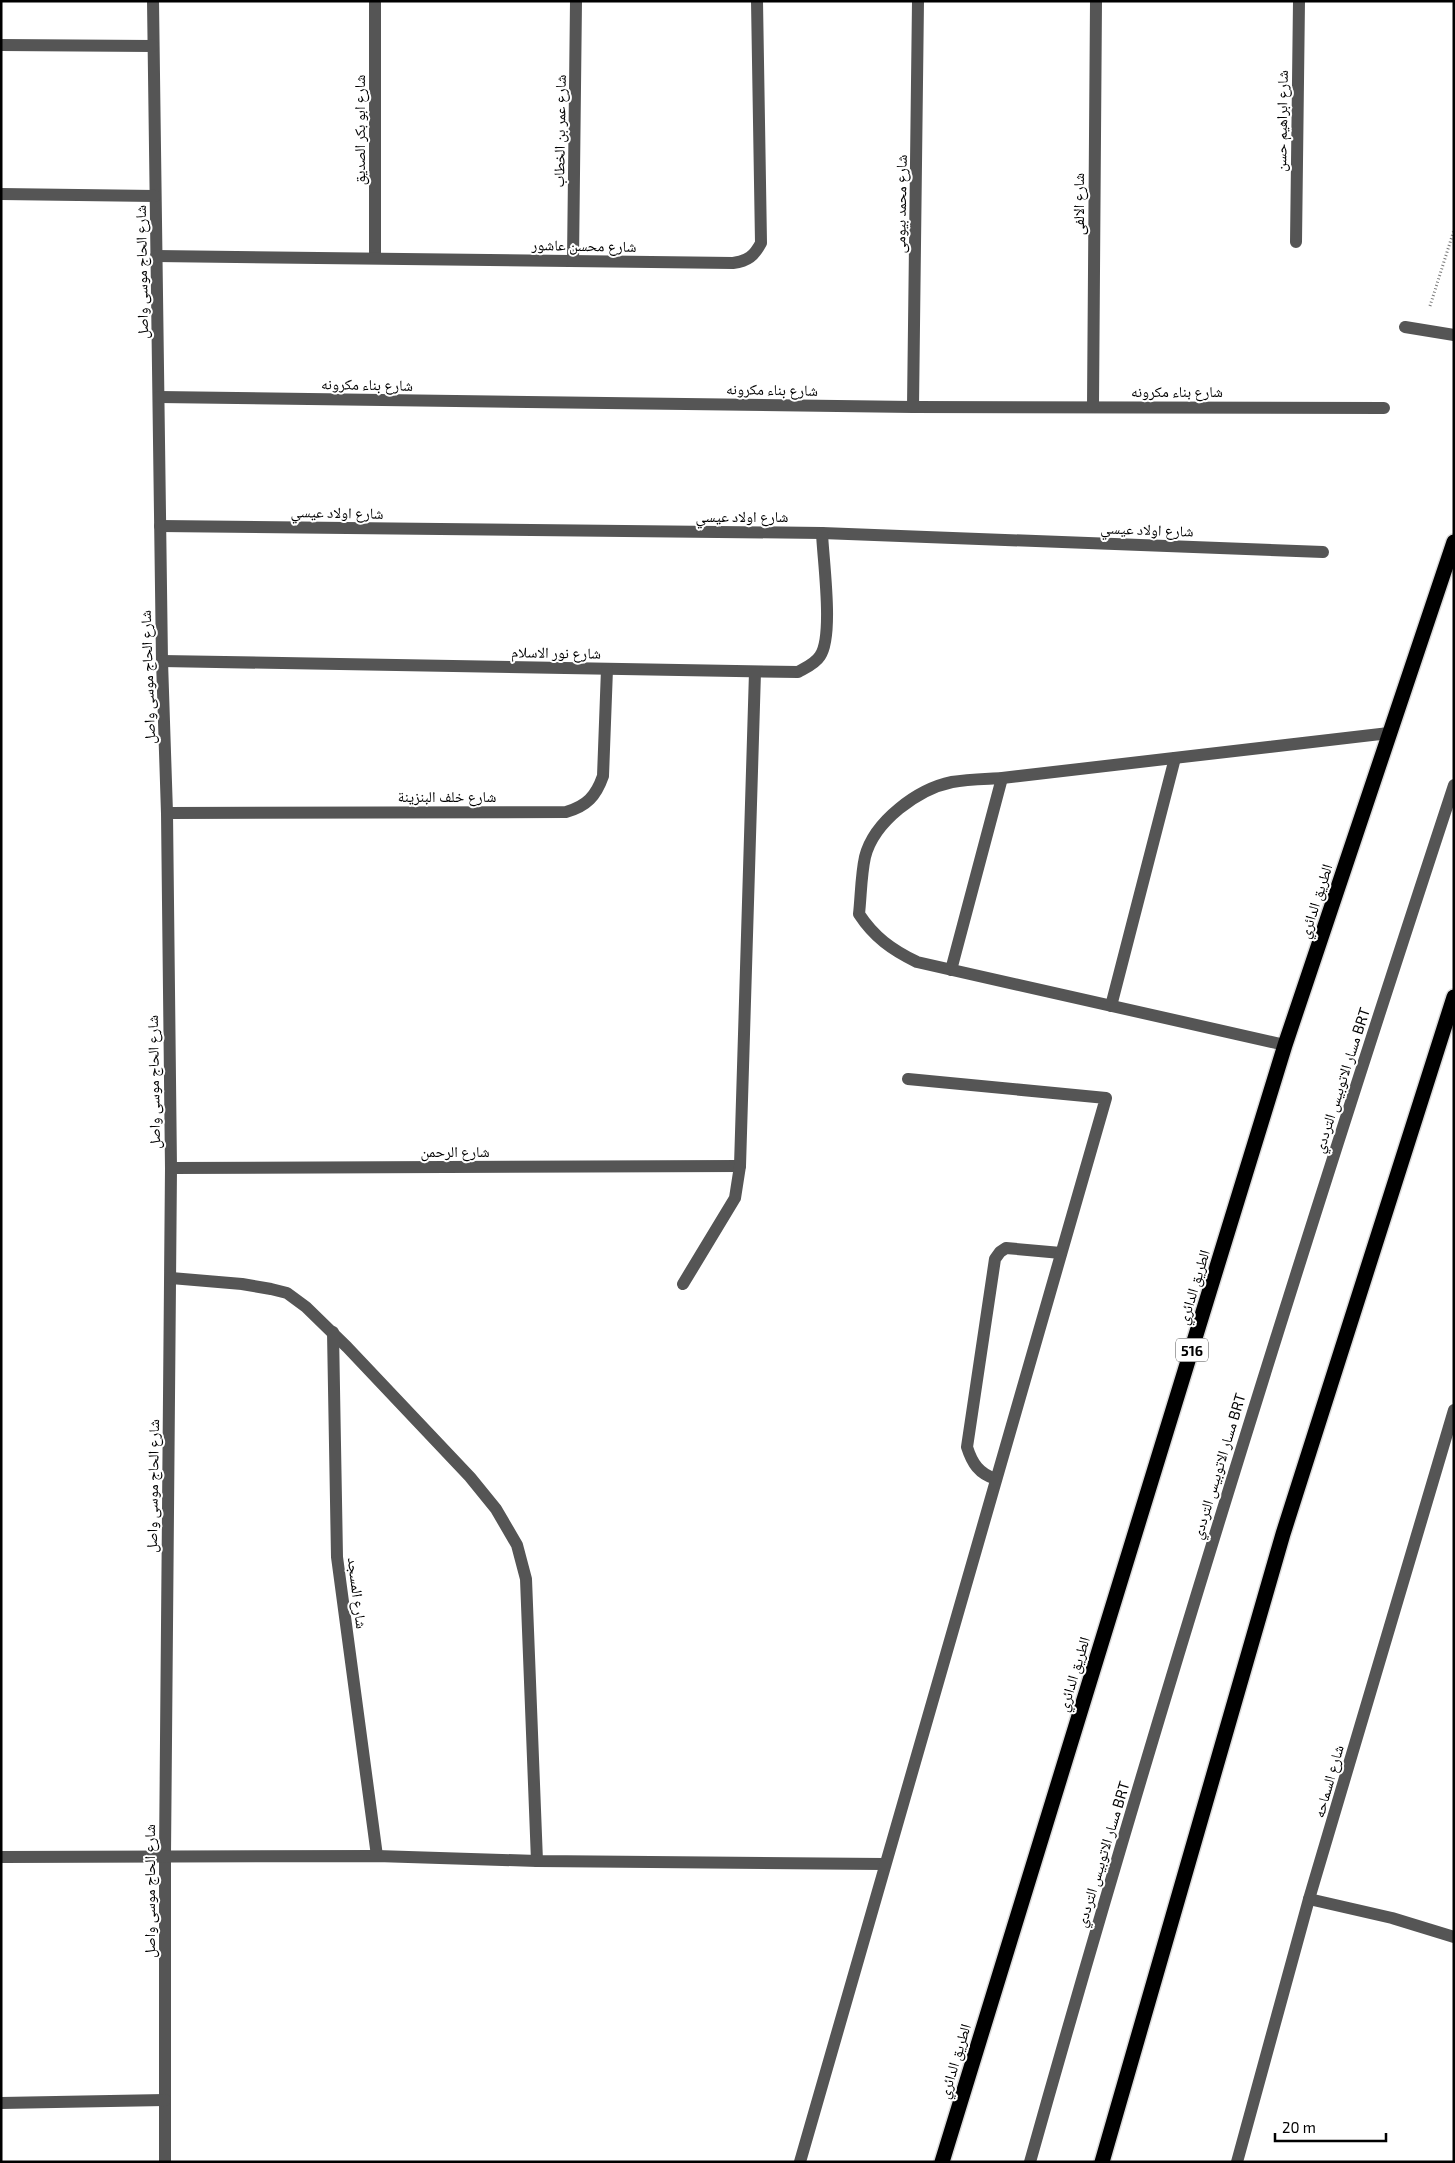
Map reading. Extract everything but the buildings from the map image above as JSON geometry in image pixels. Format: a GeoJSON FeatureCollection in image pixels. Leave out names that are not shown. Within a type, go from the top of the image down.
{"type":"FeatureCollection","features":[{"type":"Feature","properties":{"kind":"highway","name":"الطريق الدائري"},"geometry":{"type":"LineString","coordinates":[[942,2162],[1286,1045],[1454,542]]}},
{"type":"Feature","properties":{"kind":"highway"},"geometry":{"type":"LineString","coordinates":[[1102,2162],[1283,1534],[1454,997]]}},
{"type":"Feature","properties":{"kind":"street","name":"شارع الحاج موسى واصل"},"geometry":{"type":"LineString","coordinates":[[152,1],[162,661],[167,813],[171,1278],[165,1855],[166,2162]]}},
{"type":"Feature","properties":{"kind":"street","name":"شارع ابو بكر الصديق"},"geometry":{"type":"LineString","coordinates":[[375,1],[375,258]]}},
{"type":"Feature","properties":{"kind":"street","name":"شارع عمر بن الخطاب"},"geometry":{"type":"LineString","coordinates":[[573,261],[576,1]]}},
{"type":"Feature","properties":{"kind":"street","name":"شارع محسن عاشور"},"geometry":{"type":"LineString","coordinates":[[156,256],[733,263],[745,261],[756,254],[761,243],[757,1]]}},
{"type":"Feature","properties":{"kind":"street","name":"شارع محمد بيومى"},"geometry":{"type":"LineString","coordinates":[[913,407],[918,1]]}},
{"type":"Feature","properties":{"kind":"street","name":"شارع الالفى"},"geometry":{"type":"LineString","coordinates":[[1093,406],[1096,1]]}},
{"type":"Feature","properties":{"kind":"street","name":"شارع ابراهيم حسن"},"geometry":{"type":"LineString","coordinates":[[1296,242],[1298,1]]}},
{"type":"Feature","properties":{"kind":"street"},"geometry":{"type":"LineString","coordinates":[[1,45],[153,46]]}},
{"type":"Feature","properties":{"kind":"street"},"geometry":{"type":"LineString","coordinates":[[1,194],[156,196]]}},
{"type":"Feature","properties":{"kind":"street"},"geometry":{"type":"LineString","coordinates":[[1405,328],[1454,335]]}},
{"type":"Feature","properties":{"kind":"street","name":"شارع بناء مكرونه"},"geometry":{"type":"LineString","coordinates":[[159,397],[913,407],[1384,408]]}},
{"type":"Feature","properties":{"kind":"street","name":"شارع اولاد عيسي"},"geometry":{"type":"LineString","coordinates":[[160,526],[822,533],[1324,552]]}},
{"type":"Feature","properties":{"kind":"street","name":"شارع نور الاسلام"},"geometry":{"type":"LineString","coordinates":[[162,661],[798,672],[819,657],[825,645],[827,628],[822,533]]}},
{"type":"Feature","properties":{"kind":"street","name":"شارع خلف البنزينة"},"geometry":{"type":"LineString","coordinates":[[167,813],[566,812],[580,808],[591,800],[603,776],[606,669]]}},
{"type":"Feature","properties":{"kind":"street"},"geometry":{"type":"LineString","coordinates":[[683,1284],[735,1198],[740,1166],[754,672]]}},
{"type":"Feature","properties":{"kind":"street"},"geometry":{"type":"LineString","coordinates":[[1286,1045],[916,962],[895,952],[866,926],[859,914],[866,856],[883,825],[895,812],[912,799],[932,788],[953,782],[1389,733]]}},
{"type":"Feature","properties":{"kind":"street"},"geometry":{"type":"LineString","coordinates":[[1111,1006],[1175,758]]}},
{"type":"Feature","properties":{"kind":"street"},"geometry":{"type":"LineString","coordinates":[[951,970],[1002,778]]}},
{"type":"Feature","properties":{"kind":"street","name":"مسار الاتوبيس الترددي BRT"},"geometry":{"type":"LineString","coordinates":[[1030,2162],[1079,1988],[1257,1394],[1454,785]]}},
{"type":"Feature","properties":{"kind":"street"},"geometry":{"type":"LineString","coordinates":[[800,2162],[884,1864],[1106,1098],[908,1079]]}},
{"type":"Feature","properties":{"kind":"street","name":"شارع الرحمن"},"geometry":{"type":"LineString","coordinates":[[170,1168],[740,1166]]}},
{"type":"Feature","properties":{"kind":"street"},"geometry":{"type":"LineString","coordinates":[[996,1479],[980,1472],[972,1461],[967,1447],[995,1259],[1006,1248],[1014,1247],[1061,1253]]}},
{"type":"Feature","properties":{"kind":"street"},"geometry":{"type":"LineString","coordinates":[[171,1278],[242,1284],[287,1293],[333,1332],[470,1477],[496,1509],[517,1545],[526,1580],[536,1861]]}},
{"type":"Feature","properties":{"kind":"street","name":"شارع المسجد"},"geometry":{"type":"LineString","coordinates":[[333,1332],[337,1557],[376,1856]]}},
{"type":"Feature","properties":{"kind":"street","name":"شارع السماحه"},"geometry":{"type":"LineString","coordinates":[[1237,2162],[1310,1899],[1454,1410]]}},
{"type":"Feature","properties":{"kind":"street"},"geometry":{"type":"LineString","coordinates":[[1,1856],[376,1856],[536,1861],[884,1864]]}},
{"type":"Feature","properties":{"kind":"street"},"geometry":{"type":"LineString","coordinates":[[1310,1899],[1392,1918],[1454,1937]]}},
{"type":"Feature","properties":{"kind":"street"},"geometry":{"type":"LineString","coordinates":[[1,2104],[165,2100]]}},
{"type":"Feature","properties":{"kind":"path"},"geometry":{"type":"LineString","coordinates":[[1422,330],[1454,230]]}}]}
